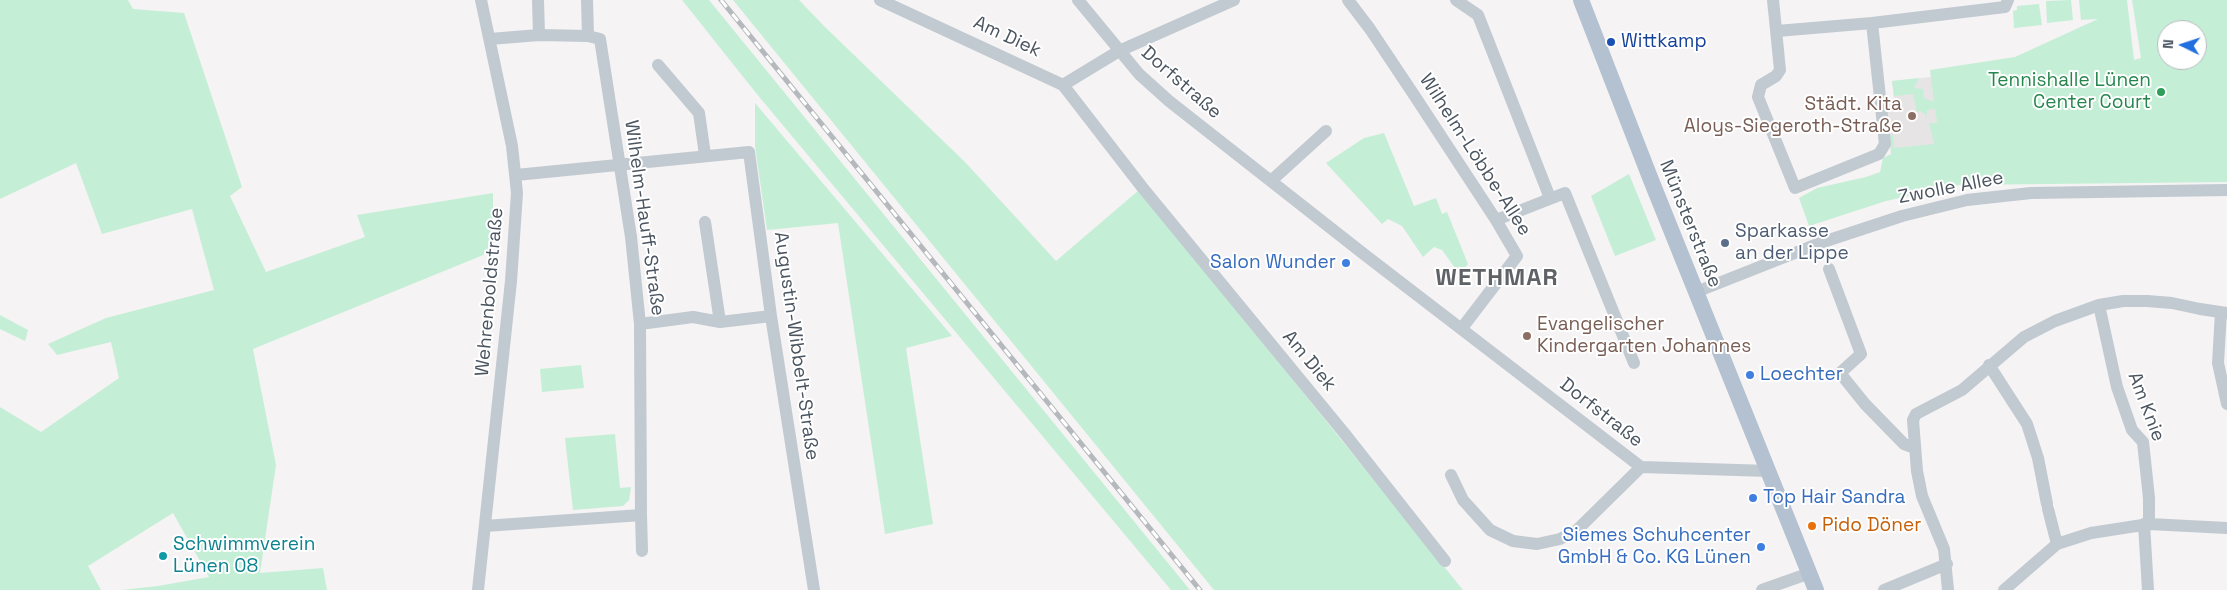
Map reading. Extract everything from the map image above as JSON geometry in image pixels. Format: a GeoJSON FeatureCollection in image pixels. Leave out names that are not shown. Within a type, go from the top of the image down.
{"type":"FeatureCollection","features":[{"type":"Feature","properties":{"kind":"main road","name":"Münsterstraße"},"geometry":{"type":"LineString","coordinates":[[1581,0],[1816,590]]}},
{"type":"Feature","properties":{"kind":"street","name":"Wehrenboldstraße"},"geometry":{"type":"LineString","coordinates":[[478,590],[515,245],[516,175],[481,0]]}},
{"type":"Feature","properties":{"kind":"street"},"geometry":{"type":"LineString","coordinates":[[538,0],[539,35]]}},
{"type":"Feature","properties":{"kind":"street"},"geometry":{"type":"LineString","coordinates":[[490,39],[539,35],[588,36],[587,0]]}},
{"type":"Feature","properties":{"kind":"street","name":"Am Diek"},"geometry":{"type":"LineString","coordinates":[[880,0],[1063,85],[1142,187],[1345,434],[1445,561]]}},
{"type":"Feature","properties":{"kind":"street","name":"Dorfstraße"},"geometry":{"type":"LineString","coordinates":[[1078,0],[1139,74],[1169,101],[1272,180],[1365,255],[1641,467],[1769,472]]}},
{"type":"Feature","properties":{"kind":"street"},"geometry":{"type":"LineString","coordinates":[[1063,85],[1119,51],[1234,0]]}},
{"type":"Feature","properties":{"kind":"street","name":"Wilhelm-Löbbe-Allee"},"geometry":{"type":"LineString","coordinates":[[1348,0],[1370,28],[1496,220],[1517,256],[1462,328]]}},
{"type":"Feature","properties":{"kind":"street"},"geometry":{"type":"LineString","coordinates":[[1456,0],[1478,15],[1550,198]]}},
{"type":"Feature","properties":{"kind":"street"},"geometry":{"type":"LineString","coordinates":[[1773,0],[1780,70],[1776,76],[1761,85],[1758,97],[1795,188],[1879,154],[1885,144],[1872,23]]}},
{"type":"Feature","properties":{"kind":"street"},"geometry":{"type":"LineString","coordinates":[[1777,31],[1872,23],[2005,7],[2008,0]]}},
{"type":"Feature","properties":{"kind":"street","name":"Wilhelm-Hauff-Straße"},"geometry":{"type":"LineString","coordinates":[[588,36],[600,38],[631,237],[640,324],[642,551]]}},
{"type":"Feature","properties":{"kind":"street"},"geometry":{"type":"LineString","coordinates":[[658,65],[699,113],[705,155]]}},
{"type":"Feature","properties":{"kind":"street"},"geometry":{"type":"LineString","coordinates":[[1272,180],[1326,131]]}},
{"type":"Feature","properties":{"kind":"street","name":"Augustin-Wibbelt-Straße"},"geometry":{"type":"LineString","coordinates":[[516,175],[749,152],[771,316],[814,590]]}},
{"type":"Feature","properties":{"kind":"street","name":"Zwolle Allee"},"geometry":{"type":"LineString","coordinates":[[1696,292],[1820,243],[1902,216],[1968,200],[2039,193],[2227,190]]}},
{"type":"Feature","properties":{"kind":"street"},"geometry":{"type":"LineString","coordinates":[[1496,220],[1565,193],[1634,363]]}},
{"type":"Feature","properties":{"kind":"street"},"geometry":{"type":"LineString","coordinates":[[706,222],[720,322]]}},
{"type":"Feature","properties":{"kind":"street"},"geometry":{"type":"LineString","coordinates":[[1829,270],[1861,354],[1840,374],[1865,404],[1904,444],[1915,448]]}},
{"type":"Feature","properties":{"kind":"street"},"geometry":{"type":"LineString","coordinates":[[1948,590],[1947,564],[1944,549],[1922,496],[1913,420],[1916,414],[1962,390],[2024,337],[2055,321],[2099,305],[2123,300],[2172,302],[2224,312],[2218,363],[2227,404]]}},
{"type":"Feature","properties":{"kind":"street","name":"Am Knie"},"geometry":{"type":"LineString","coordinates":[[2099,305],[2117,387],[2132,430],[2143,442],[2150,498],[2146,524],[2148,590]]}},
{"type":"Feature","properties":{"kind":"street"},"geometry":{"type":"LineString","coordinates":[[640,324],[693,316],[720,322],[771,316]]}},
{"type":"Feature","properties":{"kind":"street"},"geometry":{"type":"LineString","coordinates":[[1989,365],[2027,424],[2038,458],[2057,544]]}},
{"type":"Feature","properties":{"kind":"street"},"geometry":{"type":"LineString","coordinates":[[1451,475],[1463,500],[1490,530],[1513,541],[1537,544],[1560,540],[1577,530],[1641,467]]}},
{"type":"Feature","properties":{"kind":"street"},"geometry":{"type":"LineString","coordinates":[[485,526],[642,515]]}},
{"type":"Feature","properties":{"kind":"street"},"geometry":{"type":"LineString","coordinates":[[2004,590],[2057,544],[2091,533],[2146,524],[2227,528]]}},
{"type":"Feature","properties":{"kind":"street"},"geometry":{"type":"LineString","coordinates":[[1884,590],[1947,564]]}},
{"type":"Feature","properties":{"kind":"street"},"geometry":{"type":"LineString","coordinates":[[1762,590],[1810,573]]}},
{"type":"Feature","properties":{"kind":"shaded area","name":"Städt. Kita Aloys-Siegeroth-Straße"},"geometry":{"type":"Polygon","coordinates":[[[1932,77],[1940,149],[1891,154],[1886,99],[1894,98],[1892,81],[1932,77]]]}},
{"type":"Feature","properties":{"kind":"green space"},"geometry":{"type":"Polygon","coordinates":[[[0,0],[128,0],[133,9],[184,13],[242,187],[230,196],[266,272],[365,237],[357,215],[493,193],[493,251],[253,349],[276,465],[260,573],[323,568],[327,590],[121,590],[209,577],[173,513],[88,566],[101,590],[0,590],[0,407],[41,432],[119,378],[111,342],[57,355],[48,344],[106,318],[214,290],[192,209],[102,234],[76,163],[0,199],[0,0]]]}},
{"type":"Feature","properties":{"kind":"green space"},"geometry":{"type":"Polygon","coordinates":[[[682,0],[709,0],[1190,590],[1171,590],[756,93],[682,0]]]}},
{"type":"Feature","properties":{"kind":"green space"},"geometry":{"type":"Polygon","coordinates":[[[733,0],[799,0],[965,162],[1056,261],[1139,190],[1463,590],[1214,590],[733,0]]]}},
{"type":"Feature","properties":{"kind":"green space"},"geometry":{"type":"Polygon","coordinates":[[[2071,0],[2073,20],[2047,23],[2046,1],[2071,0]]]}},
{"type":"Feature","properties":{"kind":"green space"},"geometry":{"type":"Polygon","coordinates":[[[2079,0],[2127,0],[2134,60],[2141,58],[2132,0],[2227,0],[2227,182],[1959,185],[1886,201],[1809,226],[1799,198],[1817,188],[1880,172],[1883,158],[1891,154],[1890,135],[1893,135],[1894,148],[1934,144],[1929,123],[1937,123],[1935,109],[1927,110],[1926,121],[1925,114],[1920,111],[1917,112],[1913,94],[1894,96],[1892,81],[1919,78],[1914,88],[1923,89],[1924,98],[1934,102],[1930,70],[2015,57],[2098,19],[2081,20],[2079,0]]]}},
{"type":"Feature","properties":{"kind":"green space"},"geometry":{"type":"Polygon","coordinates":[[[2039,4],[2042,25],[2014,28],[2013,11],[2017,10],[2017,6],[2039,4]]]}},
{"type":"Feature","properties":{"kind":"green space"},"geometry":{"type":"Polygon","coordinates":[[[755,103],[952,336],[906,348],[933,524],[885,534],[838,223],[767,230],[755,146],[755,103]]]}},
{"type":"Feature","properties":{"kind":"green space"},"geometry":{"type":"Polygon","coordinates":[[[1384,133],[1414,206],[1436,198],[1442,214],[1447,212],[1468,264],[1460,275],[1442,250],[1434,247],[1423,257],[1402,226],[1388,219],[1382,224],[1326,163],[1364,138],[1384,133]]]}},
{"type":"Feature","properties":{"kind":"green space"},"geometry":{"type":"Polygon","coordinates":[[[1629,174],[1656,240],[1615,256],[1591,196],[1629,174]]]}},
{"type":"Feature","properties":{"kind":"green space"},"geometry":{"type":"Polygon","coordinates":[[[0,315],[28,330],[25,341],[0,329],[0,315]]]}},
{"type":"Feature","properties":{"kind":"green space"},"geometry":{"type":"Polygon","coordinates":[[[581,365],[584,388],[542,392],[540,369],[581,365]]]}},
{"type":"Feature","properties":{"kind":"green space"},"geometry":{"type":"Polygon","coordinates":[[[615,434],[620,488],[631,487],[629,500],[623,506],[573,510],[565,438],[615,434]]]}},
{"type":"Feature","properties":{"kind":"railway"},"geometry":{"type":"LineString","coordinates":[[721,0],[1200,590]]}},
{"type":"Feature","properties":{"kind":"place","name":"Wittkamp"},"geometry":{"type":"Point","coordinates":[1611,42]}},
{"type":"Feature","properties":{"kind":"place","name":"Tennishalle Lünen Center Court"},"geometry":{"type":"Point","coordinates":[2161,92]}},
{"type":"Feature","properties":{"kind":"place","name":"Städt. Kita Aloys-Siegeroth-Straße"},"geometry":{"type":"Point","coordinates":[1912,116]}},
{"type":"Feature","properties":{"kind":"place","name":"Sparkasse an der Lippe"},"geometry":{"type":"Point","coordinates":[1725,243]}},
{"type":"Feature","properties":{"kind":"place","name":"Salon Wunder"},"geometry":{"type":"Point","coordinates":[1346,263]}},
{"type":"Feature","properties":{"kind":"place","name":"Evangelischer Kindergarten Johannes"},"geometry":{"type":"Point","coordinates":[1527,336]}},
{"type":"Feature","properties":{"kind":"place","name":"Loechter"},"geometry":{"type":"Point","coordinates":[1750,375]}},
{"type":"Feature","properties":{"kind":"place","name":"Top Hair Sandra"},"geometry":{"type":"Point","coordinates":[1753,498]}},
{"type":"Feature","properties":{"kind":"place","name":"Pido Döner"},"geometry":{"type":"Point","coordinates":[1812,526]}},
{"type":"Feature","properties":{"kind":"place","name":"Siemes Schuhcenter GmbH & Co. KG Lünen"},"geometry":{"type":"Point","coordinates":[1761,547]}},
{"type":"Feature","properties":{"kind":"place","name":"Schwimmverein Lünen 08"},"geometry":{"type":"Point","coordinates":[163,556]}},
{"type":"Feature","properties":{"kind":"district","name":"WETHMAR"},"geometry":{"type":"Point","coordinates":[1497,278]}}]}
